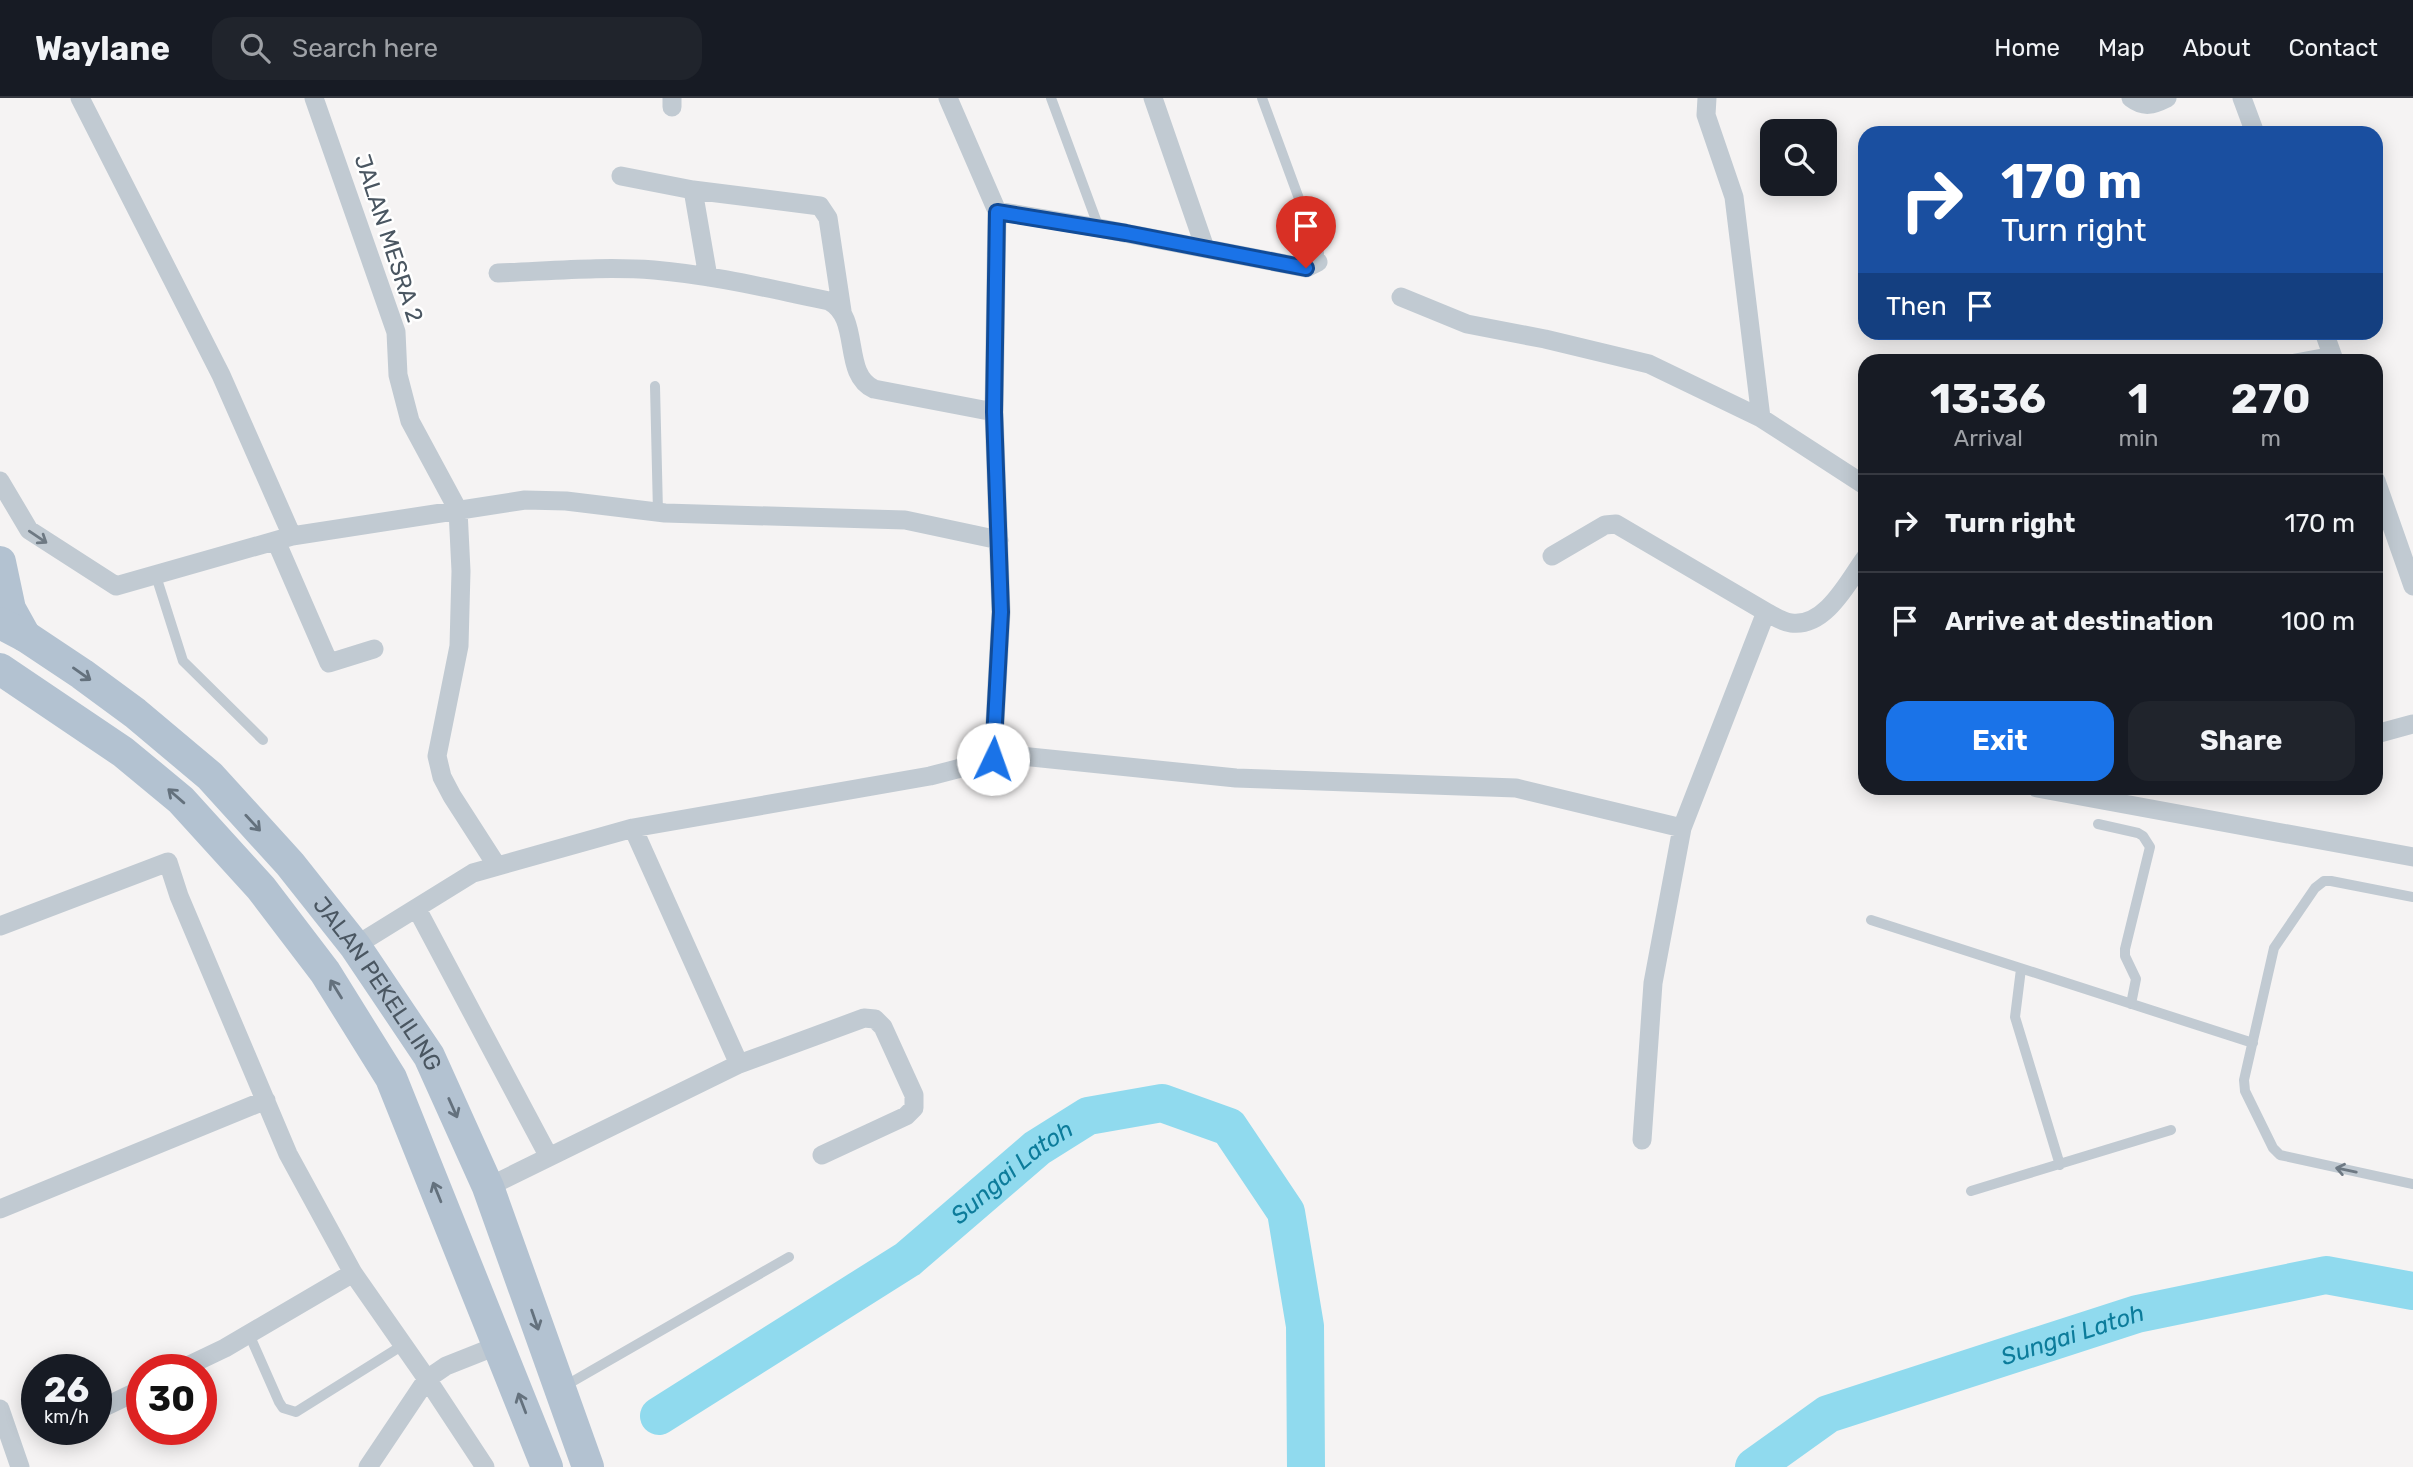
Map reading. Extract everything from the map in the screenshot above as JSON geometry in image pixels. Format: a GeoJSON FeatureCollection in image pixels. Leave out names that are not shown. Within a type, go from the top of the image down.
{"type":"FeatureCollection","features":[{"type":"Feature","properties":{"kind":"main road"},"geometry":{"type":"LineString","coordinates":[[0,562],[13,630]]}},
{"type":"Feature","properties":{"kind":"main road","name":"JALAN PEKELILING"},"geometry":{"type":"LineString","coordinates":[[13,630],[135,713],[209,776],[290,864],[355,946],[429,1056],[488,1187],[588,1467]]}},
{"type":"Feature","properties":{"kind":"main road","name":"JALAN PEKELILING"},"geometry":{"type":"LineString","coordinates":[[0,669],[123,752],[181,800],[261,888],[325,972],[391,1078],[547,1467]]}},
{"type":"Feature","properties":{"kind":"street"},"geometry":{"type":"LineString","coordinates":[[80,98],[221,375],[329,663],[373,649]]}},
{"type":"Feature","properties":{"kind":"street","name":"JALAN MESRA 2"},"geometry":{"type":"LineString","coordinates":[[314,98],[396,331],[398,375],[410,421],[457,510]]}},
{"type":"Feature","properties":{"kind":"street"},"geometry":{"type":"LineString","coordinates":[[948,98],[997,212],[994,412],[1001,612],[993,759]]}},
{"type":"Feature","properties":{"kind":"street"},"geometry":{"type":"LineString","coordinates":[[1153,98],[1205,248]]}},
{"type":"Feature","properties":{"kind":"street"},"geometry":{"type":"LineString","coordinates":[[1707,98],[1706,115],[1734,197],[1761,418]]}},
{"type":"Feature","properties":{"kind":"street"},"geometry":{"type":"LineString","coordinates":[[2131,98],[2147,106],[2167,98]]}},
{"type":"Feature","properties":{"kind":"street"},"geometry":{"type":"LineString","coordinates":[[2242,98],[2252,126]]}},
{"type":"Feature","properties":{"kind":"street"},"geometry":{"type":"LineString","coordinates":[[621,176],[693,190],[820,206],[828,218],[842,311],[859,372],[867,386],[994,412]]}},
{"type":"Feature","properties":{"kind":"street"},"geometry":{"type":"LineString","coordinates":[[693,190],[708,276]]}},
{"type":"Feature","properties":{"kind":"street"},"geometry":{"type":"LineString","coordinates":[[997,212],[1099,228],[1306,268],[1318,262]]}},
{"type":"Feature","properties":{"kind":"street"},"geometry":{"type":"LineString","coordinates":[[498,273],[585,269],[652,270],[708,276],[829,301],[842,311]]}},
{"type":"Feature","properties":{"kind":"street"},"geometry":{"type":"LineString","coordinates":[[1401,298],[1467,324],[1545,339],[1649,365],[1761,418],[1858,481]]}},
{"type":"Feature","properties":{"kind":"street"},"geometry":{"type":"LineString","coordinates":[[0,481],[29,530],[111,585],[122,586],[284,539],[525,500],[566,501],[658,512],[905,520],[999,540]]}},
{"type":"Feature","properties":{"kind":"street"},"geometry":{"type":"LineString","coordinates":[[2383,501],[2413,586]]}},
{"type":"Feature","properties":{"kind":"street"},"geometry":{"type":"LineString","coordinates":[[457,510],[461,571],[458,646],[438,756],[442,777],[497,866]]}},
{"type":"Feature","properties":{"kind":"street"},"geometry":{"type":"LineString","coordinates":[[1552,556],[1605,525],[1616,524],[1766,612],[1794,624],[1818,616],[1830,606],[1858,568]]}},
{"type":"Feature","properties":{"kind":"street"},"geometry":{"type":"LineString","coordinates":[[1643,1140],[1653,983],[1682,828],[1766,612]]}},
{"type":"Feature","properties":{"kind":"street"},"geometry":{"type":"LineString","coordinates":[[2383,732],[2413,724]]}},
{"type":"Feature","properties":{"kind":"street"},"geometry":{"type":"LineString","coordinates":[[355,946],[473,873],[497,866],[633,828],[930,776],[1011,755],[1236,778],[1508,788],[1682,828]]}},
{"type":"Feature","properties":{"kind":"street"},"geometry":{"type":"LineString","coordinates":[[2075,795],[2413,858]]}},
{"type":"Feature","properties":{"kind":"street"},"geometry":{"type":"LineString","coordinates":[[633,828],[739,1063]]}},
{"type":"Feature","properties":{"kind":"street"},"geometry":{"type":"LineString","coordinates":[[0,926],[168,862],[179,896],[288,1154],[353,1273],[485,1467]]}},
{"type":"Feature","properties":{"kind":"street"},"geometry":{"type":"LineString","coordinates":[[417,909],[549,1157]]}},
{"type":"Feature","properties":{"kind":"street"},"geometry":{"type":"LineString","coordinates":[[488,1187],[739,1063],[870,1018],[880,1023],[914,1095],[914,1108],[906,1116],[821,1155]]}},
{"type":"Feature","properties":{"kind":"street"},"geometry":{"type":"LineString","coordinates":[[0,1209],[266,1100]]}},
{"type":"Feature","properties":{"kind":"street"},"geometry":{"type":"LineString","coordinates":[[210,1354],[353,1273]]}},
{"type":"Feature","properties":{"kind":"street"},"geometry":{"type":"LineString","coordinates":[[368,1467],[427,1379],[446,1366],[499,1345]]}},
{"type":"Feature","properties":{"kind":"street"},"geometry":{"type":"LineString","coordinates":[[0,1409],[20,1467]]}},
{"type":"Feature","properties":{"kind":"lane"},"geometry":{"type":"LineString","coordinates":[[1051,98],[1099,228]]}},
{"type":"Feature","properties":{"kind":"lane"},"geometry":{"type":"LineString","coordinates":[[1262,98],[1319,253],[1318,262]]}},
{"type":"Feature","properties":{"kind":"lane"},"geometry":{"type":"LineString","coordinates":[[655,386],[658,512]]}},
{"type":"Feature","properties":{"kind":"lane"},"geometry":{"type":"LineString","coordinates":[[156,576],[183,661],[263,740]]}},
{"type":"Feature","properties":{"kind":"lane"},"geometry":{"type":"LineString","coordinates":[[2098,824],[2138,833],[2150,847],[2125,956],[2136,979],[2131,1003]]}},
{"type":"Feature","properties":{"kind":"lane"},"geometry":{"type":"LineString","coordinates":[[2413,897],[2331,881],[2319,884],[2274,948],[2244,1087],[2276,1152],[2284,1157],[2413,1184]]}},
{"type":"Feature","properties":{"kind":"lane"},"geometry":{"type":"LineString","coordinates":[[1871,920],[2253,1043]]}},
{"type":"Feature","properties":{"kind":"lane"},"geometry":{"type":"LineString","coordinates":[[2021,969],[2015,1017],[2060,1166]]}},
{"type":"Feature","properties":{"kind":"lane"},"geometry":{"type":"LineString","coordinates":[[1971,1191],[2171,1130]]}},
{"type":"Feature","properties":{"kind":"lane"},"geometry":{"type":"LineString","coordinates":[[559,1389],[789,1257]]}},
{"type":"Feature","properties":{"kind":"lane"},"geometry":{"type":"LineString","coordinates":[[249,1334],[279,1402],[283,1408],[296,1412],[403,1345]]}},
{"type":"Feature","properties":{"kind":"waterway","name":"Sungai Latoh"},"geometry":{"type":"LineString","coordinates":[[659,1416],[908,1259],[1037,1148],[1088,1116],[1162,1103],[1229,1127],[1286,1212],[1305,1326],[1306,1467]]}},
{"type":"Feature","properties":{"kind":"waterway","name":"Sungai Latoh"},"geometry":{"type":"LineString","coordinates":[[1754,1467],[1828,1414],[2137,1314],[2326,1275],[2413,1291]]}},
{"type":"Feature","properties":{"kind":"route"},"geometry":{"type":"LineString","coordinates":[[993,759],[1001,612],[994,412],[997,212],[1126,233],[1306,268]]}}]}
